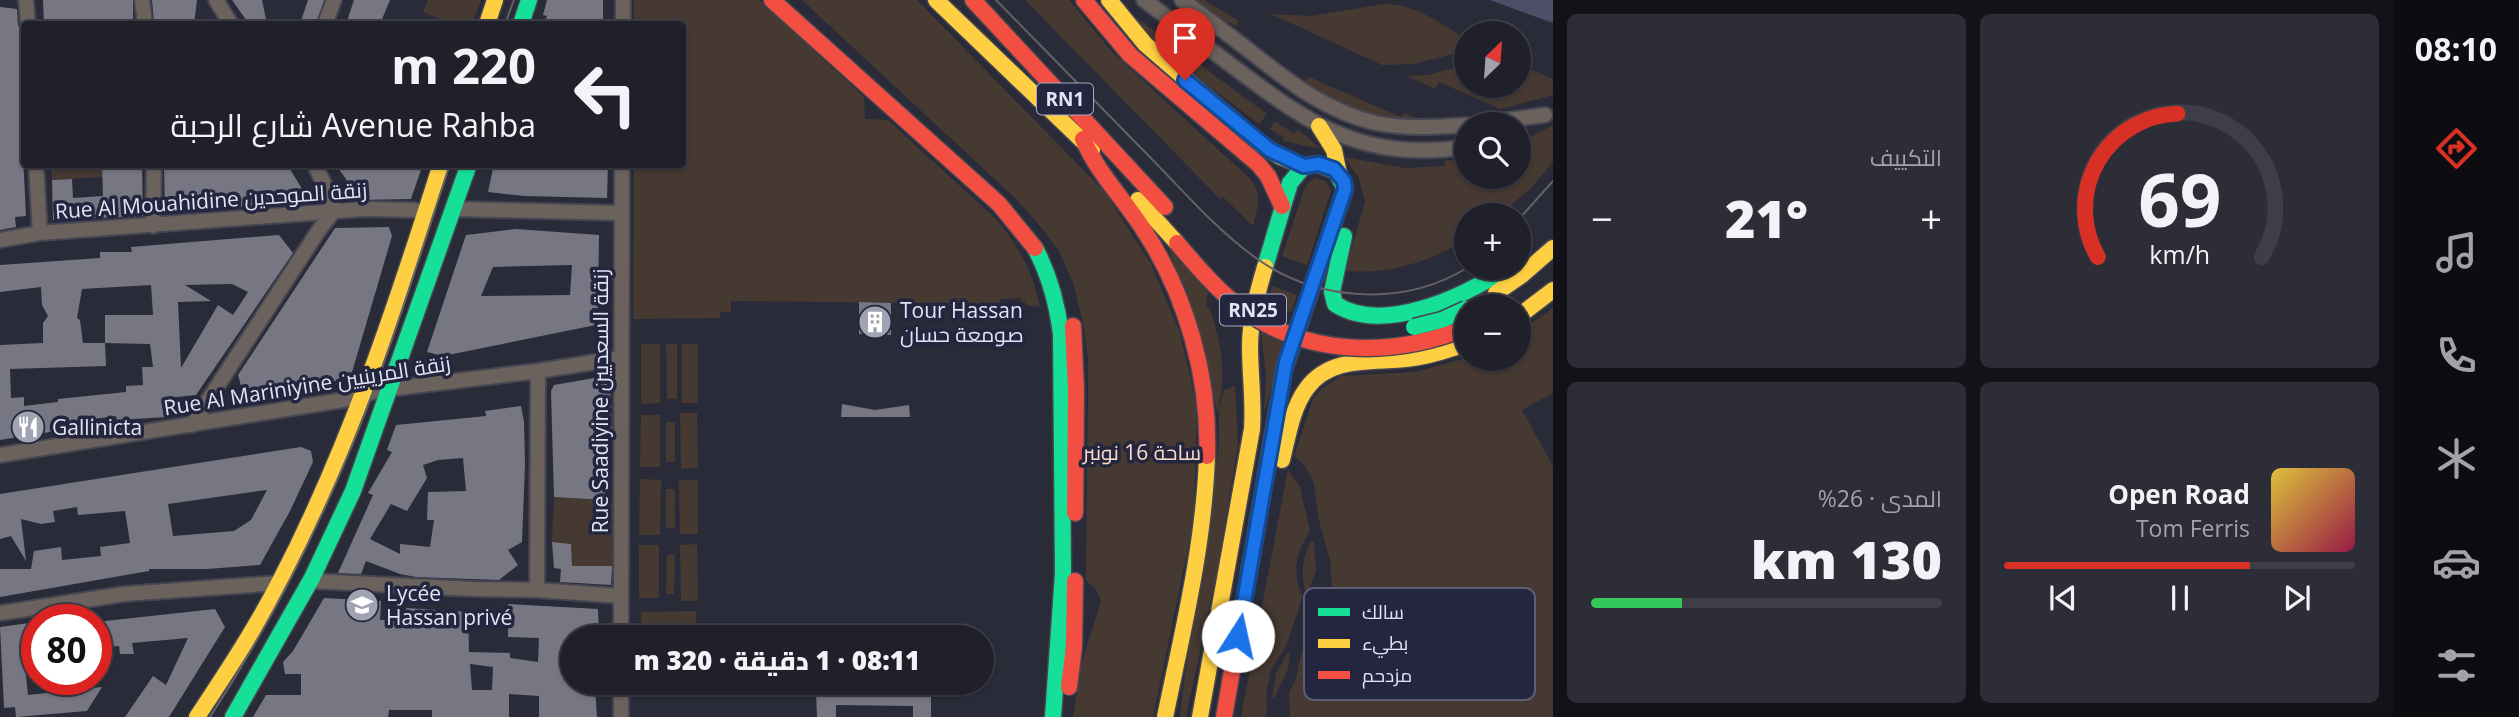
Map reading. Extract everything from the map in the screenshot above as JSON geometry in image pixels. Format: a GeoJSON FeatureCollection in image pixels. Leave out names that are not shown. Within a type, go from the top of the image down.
{"type":"FeatureCollection","features":[{"type":"Feature","properties":{"kind":"main road"},"geometry":{"type":"LineString","coordinates":[[488,21],[495,0]]}},
{"type":"Feature","properties":{"kind":"main road"},"geometry":{"type":"LineString","coordinates":[[522,21],[529,0]]}},
{"type":"Feature","properties":{"kind":"main road"},"geometry":{"type":"LineString","coordinates":[[772,0],[999,204],[1026,233],[1044,264],[1056,298],[1061,334],[1069,592],[1074,647],[1064,717]]}},
{"type":"Feature","properties":{"kind":"main road"},"geometry":{"type":"LineString","coordinates":[[789,0],[1006,197],[1035,227],[1054,260],[1068,296],[1074,335],[1069,592],[1053,717]]}},
{"type":"Feature","properties":{"kind":"main road","name":"RN1"},"geometry":{"type":"LineString","coordinates":[[936,0],[1188,240]]}},
{"type":"Feature","properties":{"kind":"main road"},"geometry":{"type":"LineString","coordinates":[[949,0],[954,18]]}},
{"type":"Feature","properties":{"kind":"main road","name":"RN1"},"geometry":{"type":"LineString","coordinates":[[973,0],[1158,199],[1228,298],[1244,311],[1300,339],[1341,347],[1383,348],[1421,343],[1454,332]]}},
{"type":"Feature","properties":{"kind":"main road"},"geometry":{"type":"LineString","coordinates":[[1084,0],[1130,55],[1258,164],[1268,176],[1283,206]]}},
{"type":"Feature","properties":{"kind":"main road"},"geometry":{"type":"LineString","coordinates":[[1108,0],[1145,44],[1270,150],[1304,166],[1319,164],[1334,169],[1339,174]]}},
{"type":"Feature","properties":{"kind":"main road"},"geometry":{"type":"LineString","coordinates":[[1319,126],[1334,150],[1339,174]]}},
{"type":"Feature","properties":{"kind":"main road"},"geometry":{"type":"LineString","coordinates":[[1083,139],[1098,171],[1139,223],[1168,274],[1190,329],[1204,387],[1209,446],[1207,504],[1165,717]]}},
{"type":"Feature","properties":{"kind":"main road","name":"RN25"},"geometry":{"type":"LineString","coordinates":[[1200,717],[1252,429],[1252,315],[1283,206],[1294,177],[1304,166]]}},
{"type":"Feature","properties":{"kind":"main road"},"geometry":{"type":"LineString","coordinates":[[204,715],[279,583],[326,483],[362,395],[440,168]]}},
{"type":"Feature","properties":{"kind":"main road"},"geometry":{"type":"LineString","coordinates":[[233,717],[311,581],[352,494],[392,389],[467,168]]}},
{"type":"Feature","properties":{"kind":"main road","name":"RN25"},"geometry":{"type":"LineString","coordinates":[[1224,717],[1286,362],[1343,196],[1344,181],[1339,174]]}},
{"type":"Feature","properties":{"kind":"main road"},"geometry":{"type":"LineString","coordinates":[[1343,196],[1346,228],[1332,292],[1335,304],[1345,312],[1391,313],[1428,306],[1465,293],[1486,280]]}},
{"type":"Feature","properties":{"kind":"main road"},"geometry":{"type":"LineString","coordinates":[[1531,251],[1550,241]]}},
{"type":"Feature","properties":{"kind":"main road"},"geometry":{"type":"LineString","coordinates":[[1491,294],[1522,275],[1550,241]]}},
{"type":"Feature","properties":{"kind":"main road"},"geometry":{"type":"LineString","coordinates":[[1529,294],[1549,284]]}},
{"type":"Feature","properties":{"kind":"main road"},"geometry":{"type":"LineString","coordinates":[[1531,303],[1549,284]]}},
{"type":"Feature","properties":{"kind":"main road"},"geometry":{"type":"LineString","coordinates":[[1245,290],[1272,309],[1291,318],[1312,325],[1355,332],[1421,326],[1454,314]]}},
{"type":"Feature","properties":{"kind":"main road"},"geometry":{"type":"LineString","coordinates":[[1262,502],[1276,477],[1300,402],[1319,375],[1339,364],[1415,358],[1454,347]]}},
{"type":"Feature","properties":{"kind":"street"},"geometry":{"type":"LineString","coordinates":[[26,0],[28,21]]}},
{"type":"Feature","properties":{"kind":"street"},"geometry":{"type":"LineString","coordinates":[[142,0],[145,21]]}},
{"type":"Feature","properties":{"kind":"street"},"geometry":{"type":"LineString","coordinates":[[216,0],[229,21]]}},
{"type":"Feature","properties":{"kind":"street"},"geometry":{"type":"LineString","coordinates":[[327,21],[334,0]]}},
{"type":"Feature","properties":{"kind":"street"},"geometry":{"type":"LineString","coordinates":[[623,0],[623,21]]}},
{"type":"Feature","properties":{"kind":"street"},"geometry":{"type":"LineString","coordinates":[[1144,0],[1282,103],[1319,126],[1382,147],[1427,150],[1454,148]]}},
{"type":"Feature","properties":{"kind":"street"},"geometry":{"type":"LineString","coordinates":[[1182,0],[1294,86],[1333,108],[1374,122],[1396,126],[1454,126]]}},
{"type":"Feature","properties":{"kind":"street"},"geometry":{"type":"LineString","coordinates":[[1531,116],[1549,113]]}},
{"type":"Feature","properties":{"kind":"street"},"geometry":{"type":"LineString","coordinates":[[1531,123],[1549,113]]}},
{"type":"Feature","properties":{"kind":"street"},"geometry":{"type":"LineString","coordinates":[[36,168],[40,233]]}},
{"type":"Feature","properties":{"kind":"street"},"geometry":{"type":"LineString","coordinates":[[153,226],[154,168]]}},
{"type":"Feature","properties":{"kind":"street"},"geometry":{"type":"LineString","coordinates":[[192,425],[333,212],[331,197],[316,168]]}},
{"type":"Feature","properties":{"kind":"street","name":"Rue Saadiyine زنقة السعديين"},"geometry":{"type":"LineString","coordinates":[[621,625],[622,168]]}},
{"type":"Feature","properties":{"kind":"street","name":"Rue Al Mouahidine زنقة الموحدين"},"geometry":{"type":"LineString","coordinates":[[0,240],[40,233],[365,209],[414,210],[426,213]]}},
{"type":"Feature","properties":{"kind":"street"},"geometry":{"type":"LineString","coordinates":[[452,209],[621,213]]}},
{"type":"Feature","properties":{"kind":"street","name":"Rue Al Mariniyine زنقة المرينيين"},"geometry":{"type":"LineString","coordinates":[[0,454],[192,425],[392,389],[620,358]]}},
{"type":"Feature","properties":{"kind":"street"},"geometry":{"type":"LineString","coordinates":[[537,590],[538,370]]}},
{"type":"Feature","properties":{"kind":"street"},"geometry":{"type":"LineString","coordinates":[[311,581],[621,596]]}},
{"type":"Feature","properties":{"kind":"street"},"geometry":{"type":"LineString","coordinates":[[0,613],[124,594],[279,583]]}},
{"type":"Feature","properties":{"kind":"street"},"geometry":{"type":"LineString","coordinates":[[621,695],[621,717]]}},
{"type":"Feature","properties":{"kind":"green space"},"geometry":{"type":"Polygon","coordinates":[[[428,0],[481,0],[473,21],[445,21],[423,12],[428,0]]]}},
{"type":"Feature","properties":{"kind":"green space"},"geometry":{"type":"Polygon","coordinates":[[[634,0],[759,0],[864,97],[865,119],[888,120],[996,219],[1024,260],[1040,307],[1026,305],[1021,302],[1021,298],[1000,299],[999,304],[731,301],[731,312],[720,312],[720,318],[633,319],[634,168],[686,168],[686,21],[634,21],[634,0]]]}},
{"type":"Feature","properties":{"kind":"green space","name":"ساحة 16 نونبر"},"geometry":{"type":"Polygon","coordinates":[[[802,0],[917,0],[1104,191],[1151,264],[1180,333],[1197,406],[1194,519],[1153,717],[1073,717],[1081,665],[1101,601],[1096,590],[1086,580],[1088,358],[1074,285],[1059,251],[1016,199],[802,0]]]}},
{"type":"Feature","properties":{"kind":"green space"},"geometry":{"type":"Polygon","coordinates":[[[1025,0],[1069,0],[1113,53],[1248,177],[1257,194],[1258,206],[1253,226],[1223,197],[1221,200],[1025,0]]]}},
{"type":"Feature","properties":{"kind":"green space"},"geometry":{"type":"Polygon","coordinates":[[[1193,0],[1204,0],[1239,21],[1236,26],[1193,0]]]}},
{"type":"Feature","properties":{"kind":"green space"},"geometry":{"type":"Polygon","coordinates":[[[1384,4],[1406,7],[1454,32],[1454,54],[1413,64],[1382,65],[1271,14],[1310,16],[1384,4]]]}},
{"type":"Feature","properties":{"kind":"green space"},"geometry":{"type":"Polygon","coordinates":[[[1126,10],[1267,114],[1259,124],[1171,57],[1126,10]]]}},
{"type":"Feature","properties":{"kind":"green space"},"geometry":{"type":"Polygon","coordinates":[[[1454,68],[1454,89],[1439,82],[1435,89],[1407,76],[1428,75],[1454,68]]]}},
{"type":"Feature","properties":{"kind":"green space"},"geometry":{"type":"Polygon","coordinates":[[[1531,69],[1553,79],[1553,95],[1500,109],[1475,98],[1531,98],[1531,69]]]}},
{"type":"Feature","properties":{"kind":"green space"},"geometry":{"type":"Polygon","coordinates":[[[1309,77],[1401,117],[1404,113],[1418,119],[1388,118],[1358,111],[1304,83],[1309,77]]]}},
{"type":"Feature","properties":{"kind":"green space"},"geometry":{"type":"Polygon","coordinates":[[[1275,121],[1294,134],[1298,129],[1321,149],[1283,141],[1284,138],[1270,129],[1275,121]]]}},
{"type":"Feature","properties":{"kind":"green space"},"geometry":{"type":"Polygon","coordinates":[[[1553,125],[1553,162],[1531,188],[1531,137],[1553,125]]]}},
{"type":"Feature","properties":{"kind":"green space"},"geometry":{"type":"Polygon","coordinates":[[[1344,157],[1405,168],[1445,166],[1444,161],[1454,160],[1454,189],[1530,189],[1514,203],[1454,203],[1454,246],[1438,255],[1393,269],[1345,271],[1365,202],[1359,178],[1344,157]]]}},
{"type":"Feature","properties":{"kind":"green space"},"geometry":{"type":"Polygon","coordinates":[[[51,168],[102,168],[103,177],[52,180],[51,168]]]}},
{"type":"Feature","properties":{"kind":"green space"},"geometry":{"type":"Polygon","coordinates":[[[1316,178],[1326,181],[1331,191],[1307,265],[1282,256],[1305,187],[1316,178]]]}},
{"type":"Feature","properties":{"kind":"green space"},"geometry":{"type":"Polygon","coordinates":[[[1169,249],[1208,292],[1206,307],[1210,309],[1216,328],[1222,366],[1218,413],[1169,249]]]}},
{"type":"Feature","properties":{"kind":"green space"},"geometry":{"type":"Polygon","coordinates":[[[1272,286],[1297,295],[1291,312],[1266,303],[1272,286]]]}},
{"type":"Feature","properties":{"kind":"green space"},"geometry":{"type":"Polygon","coordinates":[[[1553,308],[1553,393],[1522,410],[1553,466],[1553,717],[1290,717],[1289,693],[1296,679],[1304,647],[1304,700],[1535,700],[1535,588],[1331,588],[1330,560],[1318,517],[1314,483],[1305,466],[1294,456],[1313,399],[1321,389],[1341,376],[1415,372],[1454,361],[1454,371],[1531,371],[1531,324],[1553,308]]]}},
{"type":"Feature","properties":{"kind":"green space"},"geometry":{"type":"Polygon","coordinates":[[[1261,332],[1283,343],[1264,414],[1266,376],[1261,332]]]}},
{"type":"Feature","properties":{"kind":"green space"},"geometry":{"type":"Polygon","coordinates":[[[641,344],[660,344],[660,403],[641,404],[641,344]]]}},
{"type":"Feature","properties":{"kind":"green space"},"geometry":{"type":"Polygon","coordinates":[[[666,344],[677,344],[677,399],[667,399],[666,344]]]}},
{"type":"Feature","properties":{"kind":"green space"},"geometry":{"type":"Polygon","coordinates":[[[682,344],[698,344],[698,403],[682,403],[682,344]]]}},
{"type":"Feature","properties":{"kind":"green space"},"geometry":{"type":"Polygon","coordinates":[[[1235,386],[1238,444],[1218,567],[1186,717],[1180,717],[1219,445],[1219,408],[1224,390],[1235,386]]]}},
{"type":"Feature","properties":{"kind":"green space"},"geometry":{"type":"Polygon","coordinates":[[[680,413],[697,413],[698,468],[681,469],[680,413]]]}},
{"type":"Feature","properties":{"kind":"green space"},"geometry":{"type":"Polygon","coordinates":[[[641,415],[660,415],[660,467],[640,467],[641,415]]]}},
{"type":"Feature","properties":{"kind":"green space"},"geometry":{"type":"Polygon","coordinates":[[[666,422],[675,422],[675,462],[666,462],[666,422]]]}},
{"type":"Feature","properties":{"kind":"green space"},"geometry":{"type":"Polygon","coordinates":[[[1288,469],[1300,487],[1310,531],[1300,549],[1296,565],[1302,598],[1287,644],[1271,670],[1265,717],[1241,717],[1288,469]]]}},
{"type":"Feature","properties":{"kind":"green space"},"geometry":{"type":"Polygon","coordinates":[[[640,479],[661,480],[660,535],[639,535],[640,479]]]}},
{"type":"Feature","properties":{"kind":"green space"},"geometry":{"type":"Polygon","coordinates":[[[679,480],[698,480],[698,534],[680,534],[679,480]]]}},
{"type":"Feature","properties":{"kind":"green space"},"geometry":{"type":"Polygon","coordinates":[[[666,489],[675,489],[675,528],[666,528],[666,489]]]}},
{"type":"Feature","properties":{"kind":"green space"},"geometry":{"type":"Polygon","coordinates":[[[554,497],[616,501],[615,566],[572,566],[571,544],[552,542],[554,497]]]}},
{"type":"Feature","properties":{"kind":"green space"},"geometry":{"type":"Polygon","coordinates":[[[1311,541],[1314,542],[1316,571],[1310,588],[1305,588],[1303,571],[1311,541]]]}},
{"type":"Feature","properties":{"kind":"green space"},"geometry":{"type":"Polygon","coordinates":[[[697,544],[698,601],[681,601],[680,545],[697,544]]]}},
{"type":"Feature","properties":{"kind":"green space"},"geometry":{"type":"Polygon","coordinates":[[[639,545],[659,545],[659,598],[639,598],[639,545]]]}},
{"type":"Feature","properties":{"kind":"green space"},"geometry":{"type":"Polygon","coordinates":[[[667,555],[675,555],[674,594],[666,594],[667,555]]]}},
{"type":"Feature","properties":{"kind":"green space"},"geometry":{"type":"Polygon","coordinates":[[[696,611],[696,625],[641,625],[641,612],[696,611]]]}},
{"type":"Feature","properties":{"kind":"green space"},"geometry":{"type":"Polygon","coordinates":[[[1288,652],[1288,669],[1275,697],[1272,697],[1276,673],[1288,652]]]}},
{"type":"Feature","properties":{"kind":"water"},"geometry":{"type":"Polygon","coordinates":[[[1490,0],[1553,0],[1553,23],[1490,0]]]}},
{"type":"Feature","properties":{"kind":"building"},"geometry":{"type":"Polygon","coordinates":[[[43,0],[133,0],[133,21],[44,21],[43,0]]]}},
{"type":"Feature","properties":{"kind":"building"},"geometry":{"type":"Polygon","coordinates":[[[152,0],[197,0],[194,21],[154,21],[152,0]]]}},
{"type":"Feature","properties":{"kind":"building"},"geometry":{"type":"Polygon","coordinates":[[[232,0],[262,0],[266,21],[247,21],[232,0]]]}},
{"type":"Feature","properties":{"kind":"building"},"geometry":{"type":"Polygon","coordinates":[[[308,0],[324,0],[317,21],[301,21],[308,0]]]}},
{"type":"Feature","properties":{"kind":"building"},"geometry":{"type":"Polygon","coordinates":[[[354,0],[390,0],[381,21],[347,21],[354,0]]]}},
{"type":"Feature","properties":{"kind":"building"},"geometry":{"type":"Polygon","coordinates":[[[547,0],[603,0],[603,21],[545,21],[547,16],[543,15],[547,0]]]}},
{"type":"Feature","properties":{"kind":"building"},"geometry":{"type":"Polygon","coordinates":[[[0,7],[17,9],[21,30],[21,168],[24,168],[26,216],[15,217],[16,227],[0,230],[0,7]]]}},
{"type":"Feature","properties":{"kind":"building"},"geometry":{"type":"Polygon","coordinates":[[[102,168],[142,168],[143,216],[53,220],[52,180],[72,179],[73,198],[103,196],[102,168]]]}},
{"type":"Feature","properties":{"kind":"building"},"geometry":{"type":"Polygon","coordinates":[[[164,168],[289,168],[302,189],[299,201],[165,214],[164,168]]]}},
{"type":"Feature","properties":{"kind":"building"},"geometry":{"type":"Polygon","coordinates":[[[338,168],[422,168],[411,199],[356,200],[338,168]]]}},
{"type":"Feature","properties":{"kind":"building"},"geometry":{"type":"Polygon","coordinates":[[[493,168],[608,168],[607,198],[524,196],[488,192],[493,168]]]}},
{"type":"Feature","properties":{"kind":"building"},"geometry":{"type":"Polygon","coordinates":[[[389,227],[392,236],[350,379],[243,393],[238,375],[335,228],[389,227]]]}},
{"type":"Feature","properties":{"kind":"building"},"geometry":{"type":"Polygon","coordinates":[[[516,229],[599,235],[598,308],[592,308],[596,325],[443,356],[427,352],[466,235],[516,229]],[[572,265],[493,267],[481,296],[570,295],[572,265]]]}},
{"type":"Feature","properties":{"kind":"building"},"geometry":{"type":"Polygon","coordinates":[[[279,235],[293,253],[196,395],[166,398],[168,417],[117,420],[116,416],[86,420],[87,426],[0,440],[0,345],[43,343],[43,323],[48,316],[42,305],[41,287],[0,292],[0,265],[100,258],[100,252],[132,252],[131,247],[279,235]],[[232,284],[185,285],[211,301],[178,302],[181,368],[218,305],[233,315],[248,292],[232,284]],[[151,285],[82,289],[77,318],[80,320],[83,343],[105,343],[105,315],[153,315],[151,285]],[[105,343],[106,366],[10,369],[11,398],[24,397],[24,406],[58,402],[58,399],[126,392],[126,386],[143,385],[142,367],[153,367],[150,344],[105,343]]]}},
{"type":"Feature","properties":{"kind":"building","name":"Tour Hassan صومعة حسان"},"geometry":{"type":"Polygon","coordinates":[[[859,302],[891,303],[891,335],[859,334],[859,302]]]}},
{"type":"Feature","properties":{"kind":"building"},"geometry":{"type":"Polygon","coordinates":[[[600,377],[610,388],[612,434],[599,436],[596,466],[600,466],[597,478],[605,479],[605,500],[554,497],[551,391],[554,385],[600,377]]]}},
{"type":"Feature","properties":{"kind":"building"},"geometry":{"type":"Polygon","coordinates":[[[842,404],[875,410],[909,405],[910,417],[841,417],[842,404]]]}},
{"type":"Feature","properties":{"kind":"building"},"geometry":{"type":"Polygon","coordinates":[[[521,406],[525,464],[522,542],[508,550],[518,565],[499,580],[416,577],[366,561],[361,574],[338,573],[373,495],[368,493],[392,452],[387,450],[396,425],[486,416],[485,411],[521,406]],[[463,458],[438,460],[423,465],[427,478],[407,511],[391,504],[370,539],[400,554],[400,544],[430,547],[434,520],[427,520],[428,492],[466,491],[463,458]]]}},
{"type":"Feature","properties":{"kind":"building"},"geometry":{"type":"Polygon","coordinates":[[[301,447],[311,451],[313,462],[260,565],[149,569],[0,597],[0,569],[31,569],[34,551],[61,547],[62,560],[101,556],[100,547],[130,543],[125,511],[78,515],[77,507],[53,511],[55,522],[41,524],[21,519],[26,561],[11,536],[0,539],[0,494],[301,447]],[[267,490],[168,504],[173,536],[234,531],[251,520],[267,490]]]}},
{"type":"Feature","properties":{"kind":"building"},"geometry":{"type":"Polygon","coordinates":[[[552,542],[571,544],[572,566],[612,566],[611,585],[560,582],[561,569],[554,568],[552,542]]]}},
{"type":"Feature","properties":{"kind":"building"},"geometry":{"type":"Polygon","coordinates":[[[324,598],[381,601],[380,620],[406,619],[406,608],[468,612],[469,652],[510,653],[510,658],[538,662],[539,638],[508,637],[508,604],[598,609],[599,625],[560,625],[560,695],[596,695],[597,717],[539,717],[539,696],[509,694],[509,717],[432,717],[432,710],[389,710],[388,717],[253,717],[266,695],[301,695],[301,674],[285,674],[283,662],[293,651],[324,598]],[[470,664],[472,690],[492,690],[493,667],[470,664]]]}},
{"type":"Feature","properties":{"kind":"building"},"geometry":{"type":"Polygon","coordinates":[[[215,609],[225,627],[169,717],[125,717],[153,676],[166,685],[188,638],[132,643],[134,654],[120,654],[119,646],[112,647],[112,620],[215,609]]]}},
{"type":"Feature","properties":{"kind":"building"},"geometry":{"type":"Polygon","coordinates":[[[21,624],[21,695],[97,695],[87,711],[16,717],[15,707],[4,708],[0,627],[21,624]]]}},
{"type":"Feature","properties":{"kind":"building"},"geometry":{"type":"Polygon","coordinates":[[[816,695],[931,695],[931,717],[913,717],[913,706],[836,705],[836,717],[817,717],[816,695]]]}},
{"type":"Feature","properties":{"kind":"tram line"},"geometry":{"type":"LineString","coordinates":[[506,21],[514,0]]}},
{"type":"Feature","properties":{"kind":"tram line"},"geometry":{"type":"LineString","coordinates":[[996,0],[1211,220],[1256,258],[1280,273],[1306,284],[1360,294],[1388,294],[1416,289],[1454,275]]}},
{"type":"Feature","properties":{"kind":"tram line"},"geometry":{"type":"LineString","coordinates":[[210,717],[281,596],[342,469],[386,356],[449,168]]}},
{"type":"Feature","properties":{"kind":"tram line"},"geometry":{"type":"LineString","coordinates":[[1531,206],[1553,181]]}},
{"type":"Feature","properties":{"kind":"traffic: fast"},"geometry":{"type":"LineString","coordinates":[[522,21],[529,0]]}},
{"type":"Feature","properties":{"kind":"traffic: fast"},"geometry":{"type":"LineString","coordinates":[[1265,267],[1290,183],[1304,166],[1318,164],[1336,171],[1345,189],[1284,370]]}},
{"type":"Feature","properties":{"kind":"traffic: fast"},"geometry":{"type":"LineString","coordinates":[[233,717],[312,578],[353,491],[468,168]]}},
{"type":"Feature","properties":{"kind":"traffic: fast"},"geometry":{"type":"LineString","coordinates":[[1344,236],[1332,292],[1335,304],[1354,313],[1376,316],[1399,314],[1446,300],[1487,280]]}},
{"type":"Feature","properties":{"kind":"traffic: fast"},"geometry":{"type":"LineString","coordinates":[[1035,248],[1052,290],[1061,334],[1063,573],[1053,717]]}},
{"type":"Feature","properties":{"kind":"traffic: fast"},"geometry":{"type":"LineString","coordinates":[[1414,327],[1454,314]]}},
{"type":"Feature","properties":{"kind":"traffic: slow"},"geometry":{"type":"LineString","coordinates":[[488,21],[495,0]]}},
{"type":"Feature","properties":{"kind":"traffic: slow"},"geometry":{"type":"LineString","coordinates":[[936,0],[1092,150]]}},
{"type":"Feature","properties":{"kind":"traffic: slow"},"geometry":{"type":"LineString","coordinates":[[1109,0],[1145,44],[1261,144],[1281,157],[1304,166]]}},
{"type":"Feature","properties":{"kind":"traffic: slow"},"geometry":{"type":"LineString","coordinates":[[1319,126],[1334,150],[1339,174]]}},
{"type":"Feature","properties":{"kind":"traffic: slow"},"geometry":{"type":"LineString","coordinates":[[197,717],[271,599],[328,480],[370,376],[440,168]]}},
{"type":"Feature","properties":{"kind":"traffic: slow"},"geometry":{"type":"LineString","coordinates":[[1138,200],[1177,243]]}},
{"type":"Feature","properties":{"kind":"traffic: slow"},"geometry":{"type":"LineString","coordinates":[[1496,293],[1553,248]]}},
{"type":"Feature","properties":{"kind":"traffic: slow"},"geometry":{"type":"LineString","coordinates":[[1200,717],[1252,429],[1250,337],[1254,307],[1265,267]]}},
{"type":"Feature","properties":{"kind":"traffic: slow"},"geometry":{"type":"LineString","coordinates":[[1531,307],[1553,290]]}},
{"type":"Feature","properties":{"kind":"traffic: slow"},"geometry":{"type":"LineString","coordinates":[[1282,460],[1298,404],[1317,377],[1342,365],[1420,357],[1454,348]]}},
{"type":"Feature","properties":{"kind":"traffic: slow"},"geometry":{"type":"LineString","coordinates":[[1165,717],[1197,555],[1207,456]]}},
{"type":"Feature","properties":{"kind":"traffic: jam"},"geometry":{"type":"LineString","coordinates":[[772,0],[999,204],[1035,248]]}},
{"type":"Feature","properties":{"kind":"traffic: jam"},"geometry":{"type":"LineString","coordinates":[[973,0],[1165,207]]}},
{"type":"Feature","properties":{"kind":"traffic: jam"},"geometry":{"type":"LineString","coordinates":[[1084,0],[1130,55],[1258,164],[1268,176],[1282,206]]}},
{"type":"Feature","properties":{"kind":"traffic: jam"},"geometry":{"type":"LineString","coordinates":[[1083,139],[1096,164],[1160,257],[1184,311],[1200,368],[1207,427],[1207,456]]}},
{"type":"Feature","properties":{"kind":"traffic: jam"},"geometry":{"type":"LineString","coordinates":[[1177,243],[1237,305],[1290,335],[1319,343],[1378,348],[1437,338],[1454,332]]}},
{"type":"Feature","properties":{"kind":"traffic: jam"},"geometry":{"type":"LineString","coordinates":[[1073,326],[1076,390],[1075,513]]}},
{"type":"Feature","properties":{"kind":"traffic: jam"},"geometry":{"type":"LineString","coordinates":[[1224,717],[1284,370]]}},
{"type":"Feature","properties":{"kind":"traffic: jam"},"geometry":{"type":"LineString","coordinates":[[1069,687],[1074,647],[1075,581]]}},
{"type":"Feature","properties":{"kind":"place","name":"Tour Hassan صومعة حسان"},"geometry":{"type":"Point","coordinates":[875,322]}},
{"type":"Feature","properties":{"kind":"place","name":"Gallinicta"},"geometry":{"type":"Point","coordinates":[28,427]}},
{"type":"Feature","properties":{"kind":"place","name":"Lycée Hassan privé"},"geometry":{"type":"Point","coordinates":[362,605]}},
{"type":"Feature","properties":{"kind":"route"},"geometry":{"type":"LineString","coordinates":[[1185,80],[1261,144],[1281,157],[1304,166],[1319,164],[1334,169],[1344,181],[1345,189],[1286,362],[1238,636]]}}]}
